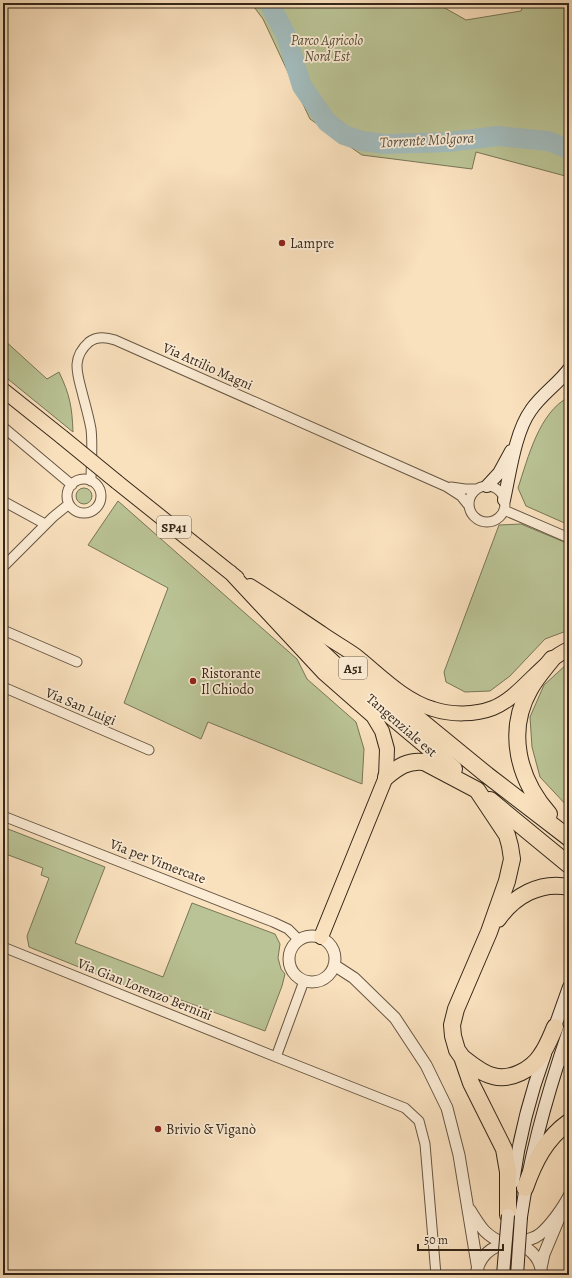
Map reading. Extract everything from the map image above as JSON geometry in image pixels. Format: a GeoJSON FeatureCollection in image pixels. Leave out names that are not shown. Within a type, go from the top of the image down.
{"type":"FeatureCollection","features":[{"type":"Feature","properties":{"kind":"highway","name":"Tangenziale est"},"geometry":{"type":"LineString","coordinates":[[281,614],[379,706],[478,790],[569,864]]}},
{"type":"Feature","properties":{"kind":"highway","name":"Tangenziale est"},"geometry":{"type":"LineString","coordinates":[[281,614],[388,694],[488,775],[568,837]]}},
{"type":"Feature","properties":{"kind":"highway"},"geometry":{"type":"LineString","coordinates":[[552,659],[531,688],[524,703],[519,718],[517,740],[524,776],[531,790],[542,806],[568,837]]}},
{"type":"Feature","properties":{"kind":"highway"},"geometry":{"type":"LineString","coordinates":[[386,777],[399,766],[404,764],[414,761],[424,762],[478,790],[507,835],[512,859],[507,881],[489,932],[454,1015],[452,1025],[457,1050],[462,1057],[476,1068],[494,1076],[501,1077],[528,1069],[542,1054],[562,1028]]}},
{"type":"Feature","properties":{"kind":"highway"},"geometry":{"type":"LineString","coordinates":[[489,932],[507,907],[523,894],[542,887],[569,887]]}},
{"type":"Feature","properties":{"kind":"highway"},"geometry":{"type":"LineString","coordinates":[[569,1047],[569,1060]]}},
{"type":"Feature","properties":{"kind":"highway"},"geometry":{"type":"LineString","coordinates":[[462,1057],[471,1083],[504,1149],[515,1216]]}},
{"type":"Feature","properties":{"kind":"highway"},"geometry":{"type":"LineString","coordinates":[[525,1188],[540,1153],[561,1128],[569,1122]]}},
{"type":"Feature","properties":{"kind":"main road"},"geometry":{"type":"LineString","coordinates":[[482,488],[499,473],[519,437],[528,415],[537,402],[552,389],[569,369]]}},
{"type":"Feature","properties":{"kind":"main road"},"geometry":{"type":"LineString","coordinates":[[552,389],[569,380]]}},
{"type":"Feature","properties":{"kind":"main road","name":"SP41"},"geometry":{"type":"LineString","coordinates":[[3,390],[281,614]]}},
{"type":"Feature","properties":{"kind":"main road"},"geometry":{"type":"LineString","coordinates":[[504,505],[519,437]]}},
{"type":"Feature","properties":{"kind":"main road"},"geometry":{"type":"LineString","coordinates":[[230,572],[356,656],[400,691],[432,709],[466,713],[479,712],[494,707],[504,702],[552,659],[569,649]]}},
{"type":"Feature","properties":{"kind":"main road"},"geometry":{"type":"LineString","coordinates":[[230,572],[324,673],[373,716],[382,731],[386,749],[386,777],[321,937]]}},
{"type":"Feature","properties":{"kind":"main road"},"geometry":{"type":"LineString","coordinates":[[503,1275],[515,1216],[525,1188],[562,1028],[569,987]]}},
{"type":"Feature","properties":{"kind":"main road"},"geometry":{"type":"LineString","coordinates":[[517,1275],[515,1167],[521,1136],[537,1077],[562,1028]]}},
{"type":"Feature","properties":{"kind":"street","name":"Via Attilio Magni"},"geometry":{"type":"LineString","coordinates":[[91,481],[91,429],[78,377],[77,361],[80,353],[86,345],[92,340],[102,337],[115,340],[447,487],[461,496],[469,506]]}},
{"type":"Feature","properties":{"kind":"street"},"geometry":{"type":"LineString","coordinates":[[3,427],[72,485]]}},
{"type":"Feature","properties":{"kind":"street"},"geometry":{"type":"LineString","coordinates":[[81,480],[91,481],[96,484],[101,495],[98,506],[94,510],[83,513],[77,512],[69,504],[68,494],[72,485],[81,480]]}},
{"type":"Feature","properties":{"kind":"street","name":"Via Attilio Magni"},"geometry":{"type":"LineString","coordinates":[[447,487],[465,489],[482,488]]}},
{"type":"Feature","properties":{"kind":"street"},"geometry":{"type":"LineString","coordinates":[[482,488],[498,490],[502,495],[504,505],[501,514],[494,520],[482,521],[473,516],[469,506],[471,496],[482,488]]}},
{"type":"Feature","properties":{"kind":"street"},"geometry":{"type":"LineString","coordinates":[[3,501],[46,524]]}},
{"type":"Feature","properties":{"kind":"street"},"geometry":{"type":"LineString","coordinates":[[3,567],[61,509],[69,504]]}},
{"type":"Feature","properties":{"kind":"street"},"geometry":{"type":"LineString","coordinates":[[504,505],[569,538]]}},
{"type":"Feature","properties":{"kind":"street"},"geometry":{"type":"LineString","coordinates":[[3,630],[77,662]]}},
{"type":"Feature","properties":{"kind":"street","name":"Via San Luigi"},"geometry":{"type":"LineString","coordinates":[[3,687],[149,750]]}},
{"type":"Feature","properties":{"kind":"street","name":"Via per Vimercate"},"geometry":{"type":"LineString","coordinates":[[3,816],[273,922],[288,929],[299,940]]}},
{"type":"Feature","properties":{"kind":"street"},"geometry":{"type":"LineString","coordinates":[[310,936],[321,937],[326,940],[333,949],[335,960],[334,966],[329,975],[325,978],[315,982],[304,981],[296,976],[289,964],[290,950],[299,940],[310,936]]}},
{"type":"Feature","properties":{"kind":"street","name":"Via Gian Lorenzo Bernini"},"geometry":{"type":"LineString","coordinates":[[3,947],[405,1108],[419,1120],[426,1144],[436,1275]]}},
{"type":"Feature","properties":{"kind":"street"},"geometry":{"type":"LineString","coordinates":[[334,966],[354,978],[386,1008],[404,1029],[426,1065],[447,1108],[459,1155],[477,1272]]}},
{"type":"Feature","properties":{"kind":"street"},"geometry":{"type":"LineString","coordinates":[[276,1057],[304,981]]}},
{"type":"Feature","properties":{"kind":"street"},"geometry":{"type":"LineString","coordinates":[[477,1272],[481,1260],[487,1252],[495,1247],[528,1240],[539,1235],[550,1224],[568,1201]]}},
{"type":"Feature","properties":{"kind":"street"},"geometry":{"type":"LineString","coordinates":[[541,1271],[544,1254],[568,1201]]}},
{"type":"Feature","properties":{"kind":"street"},"geometry":{"type":"LineString","coordinates":[[468,1206],[483,1231],[491,1238],[508,1244],[522,1246],[530,1251],[537,1259],[541,1271]]}},
{"type":"Feature","properties":{"kind":"green space","name":"Parco Agricolo Nord Est"},"geometry":{"type":"Polygon","coordinates":[[[251,3],[436,3],[466,20],[521,11],[524,3],[569,3],[569,177],[476,152],[472,169],[362,155],[310,119],[263,19],[251,3]]]}},
{"type":"Feature","properties":{"kind":"green space"},"geometry":{"type":"Polygon","coordinates":[[[3,339],[47,379],[59,372],[70,401],[73,432],[3,375],[3,339]]]}},
{"type":"Feature","properties":{"kind":"green space"},"geometry":{"type":"Polygon","coordinates":[[[569,397],[569,525],[526,506],[518,488],[542,424],[559,404],[569,397]]]}},
{"type":"Feature","properties":{"kind":"green space"},"geometry":{"type":"Polygon","coordinates":[[[84,488],[90,490],[92,496],[90,502],[84,504],[78,502],[76,496],[78,490],[84,488]]]}},
{"type":"Feature","properties":{"kind":"green space"},"geometry":{"type":"Polygon","coordinates":[[[118,501],[297,659],[307,679],[356,722],[364,749],[362,784],[208,722],[201,739],[124,703],[168,588],[88,545],[118,501]]]}},
{"type":"Feature","properties":{"kind":"green space"},"geometry":{"type":"Polygon","coordinates":[[[521,524],[569,544],[569,630],[545,639],[510,676],[490,691],[465,692],[446,682],[444,672],[499,525],[521,524]]]}},
{"type":"Feature","properties":{"kind":"green space"},"geometry":{"type":"Polygon","coordinates":[[[568,663],[569,808],[540,777],[532,747],[530,717],[544,685],[568,663]]]}},
{"type":"Feature","properties":{"kind":"green space"},"geometry":{"type":"Polygon","coordinates":[[[3,827],[105,867],[75,943],[163,977],[192,903],[275,934],[280,944],[278,958],[281,969],[285,974],[265,1031],[159,992],[156,998],[29,947],[27,936],[49,878],[41,875],[43,868],[3,853],[3,827]]]}},
{"type":"Feature","properties":{"kind":"waterway","name":"Torrente Molgora"},"geometry":{"type":"LineString","coordinates":[[269,3],[286,35],[302,86],[327,122],[344,135],[362,141],[385,144],[448,142],[498,136],[548,141],[569,149]]}},
{"type":"Feature","properties":{"kind":"place","name":"Lampre"},"geometry":{"type":"Point","coordinates":[282,243]}},
{"type":"Feature","properties":{"kind":"place","name":"Ristorante Il Chiodo"},"geometry":{"type":"Point","coordinates":[193,681]}},
{"type":"Feature","properties":{"kind":"place","name":"Brivio & Viganò"},"geometry":{"type":"Point","coordinates":[158,1129]}}]}
